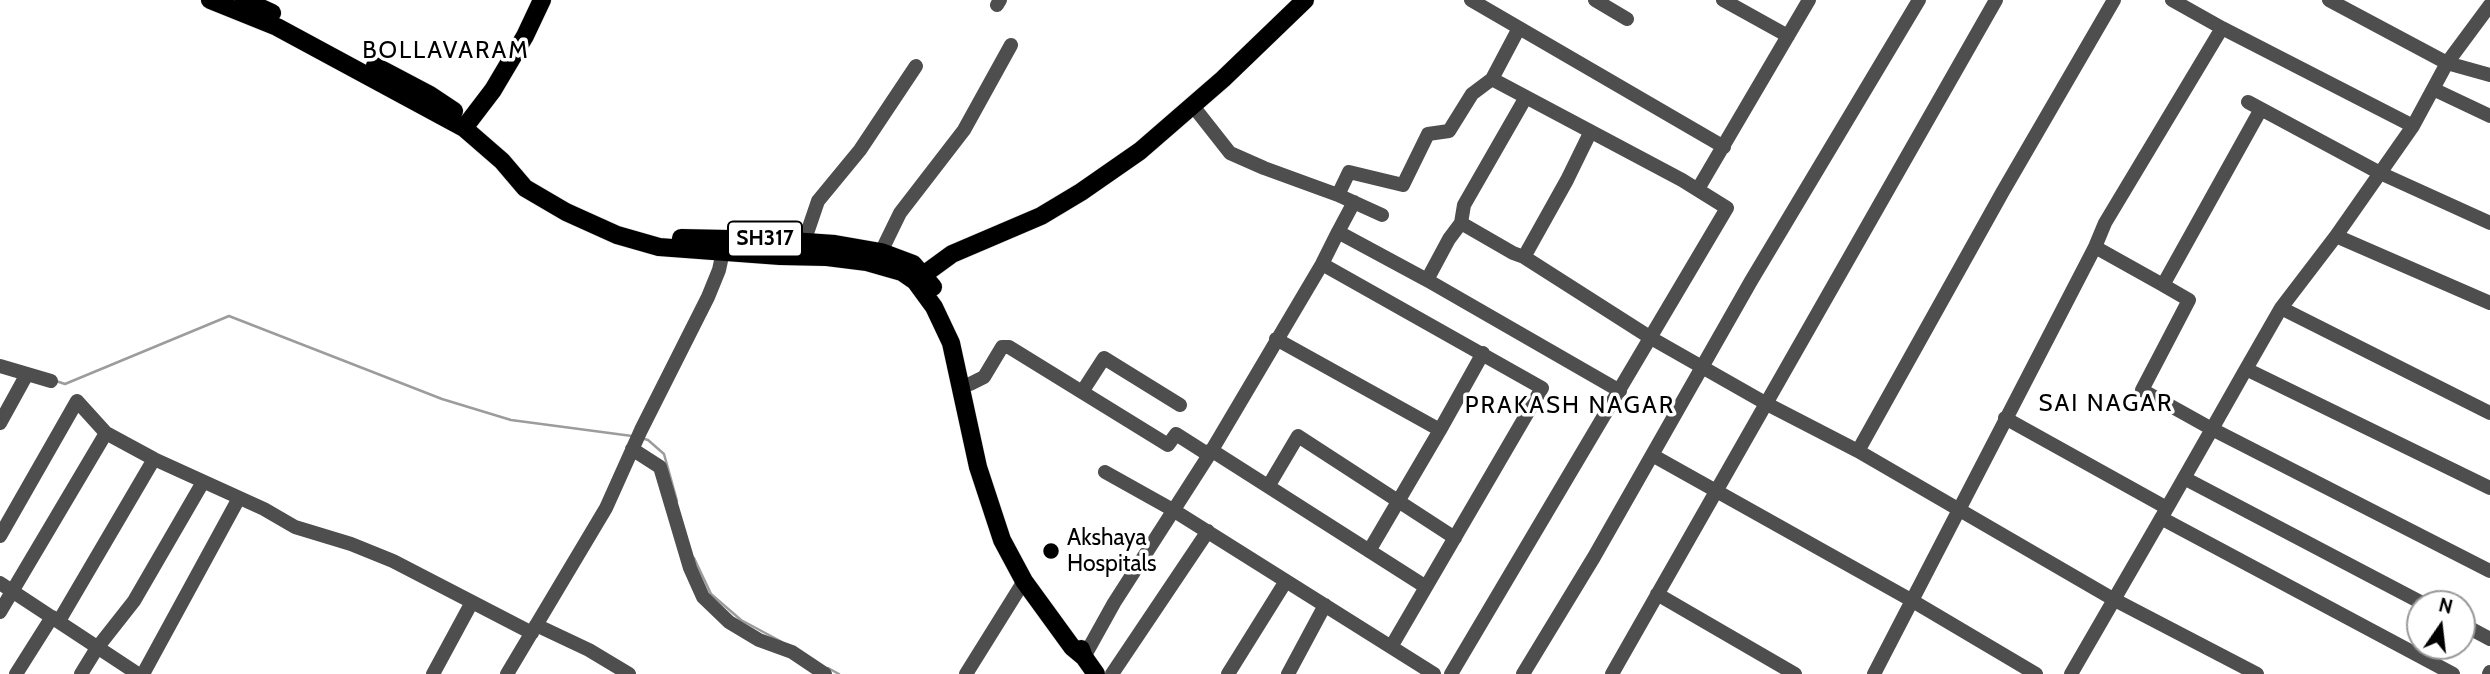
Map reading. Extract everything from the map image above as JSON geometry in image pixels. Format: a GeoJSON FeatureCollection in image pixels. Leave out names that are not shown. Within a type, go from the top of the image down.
{"type":"FeatureCollection","features":[{"type":"Feature","properties":{"kind":"main road"},"geometry":{"type":"LineString","coordinates":[[210,0],[289,27]]}},
{"type":"Feature","properties":{"kind":"main road"},"geometry":{"type":"LineString","coordinates":[[244,0],[466,125],[496,149],[525,188],[659,247],[724,244],[824,250],[887,266],[920,279],[951,343],[986,496],[1002,540],[1024,582],[1072,647],[1084,650]]}},
{"type":"Feature","properties":{"kind":"main road"},"geometry":{"type":"LineString","coordinates":[[466,125],[493,90],[525,36],[542,0]]}},
{"type":"Feature","properties":{"kind":"main road"},"geometry":{"type":"LineString","coordinates":[[920,279],[952,254],[1041,216],[1140,151],[1193,107],[1305,0]]}},
{"type":"Feature","properties":{"kind":"main road","name":"SH317"},"geometry":{"type":"LineString","coordinates":[[724,244],[804,242],[824,250],[881,251],[914,264],[920,279],[942,302],[960,339],[994,484],[1017,548],[1038,588],[1103,674]]}},
{"type":"Feature","properties":{"kind":"main road","name":"SH317"},"geometry":{"type":"LineString","coordinates":[[1084,650],[1096,674]]}},
{"type":"Feature","properties":{"kind":"street"},"geometry":{"type":"LineString","coordinates":[[1471,0],[1724,147]]}},
{"type":"Feature","properties":{"kind":"street"},"geometry":{"type":"LineString","coordinates":[[1595,0],[1627,19]]}},
{"type":"Feature","properties":{"kind":"street"},"geometry":{"type":"LineString","coordinates":[[1723,0],[1788,37]]}},
{"type":"Feature","properties":{"kind":"street"},"geometry":{"type":"LineString","coordinates":[[1698,189],[1809,0]]}},
{"type":"Feature","properties":{"kind":"street"},"geometry":{"type":"LineString","coordinates":[[1523,674],[1919,0]]}},
{"type":"Feature","properties":{"kind":"street"},"geometry":{"type":"LineString","coordinates":[[1612,674],[1996,0]]}},
{"type":"Feature","properties":{"kind":"street"},"geometry":{"type":"LineString","coordinates":[[1858,451],[2002,193],[2114,0]]}},
{"type":"Feature","properties":{"kind":"street"},"geometry":{"type":"LineString","coordinates":[[2172,0],[2413,126]]}},
{"type":"Feature","properties":{"kind":"street"},"geometry":{"type":"LineString","coordinates":[[2329,0],[2447,63],[2490,75]]}},
{"type":"Feature","properties":{"kind":"street"},"geometry":{"type":"LineString","coordinates":[[2071,674],[2281,308],[2336,236],[2413,126],[2447,63],[2490,5]]}},
{"type":"Feature","properties":{"kind":"street"},"geometry":{"type":"LineString","coordinates":[[1338,195],[1349,172],[1403,186],[1428,134],[1449,131],[1472,94],[1492,79],[1519,27]]}},
{"type":"Feature","properties":{"kind":"street"},"geometry":{"type":"LineString","coordinates":[[1874,674],[2105,223],[2222,28]]}},
{"type":"Feature","properties":{"kind":"street"},"geometry":{"type":"LineString","coordinates":[[881,251],[900,213],[964,130],[1011,45]]}},
{"type":"Feature","properties":{"kind":"street"},"geometry":{"type":"LineString","coordinates":[[804,242],[818,201],[860,150],[916,66]]}},
{"type":"Feature","properties":{"kind":"street"},"geometry":{"type":"LineString","coordinates":[[1451,674],[1727,208],[1698,189],[1492,79]]}},
{"type":"Feature","properties":{"kind":"street"},"geometry":{"type":"LineString","coordinates":[[2433,89],[2490,116]]}},
{"type":"Feature","properties":{"kind":"street"},"geometry":{"type":"LineString","coordinates":[[1427,280],[1449,239],[1461,223],[1464,205],[1526,97]]}},
{"type":"Feature","properties":{"kind":"street"},"geometry":{"type":"LineString","coordinates":[[2248,102],[2380,173],[2490,223]]}},
{"type":"Feature","properties":{"kind":"street"},"geometry":{"type":"LineString","coordinates":[[1193,107],[1230,153],[1382,215]]}},
{"type":"Feature","properties":{"kind":"street"},"geometry":{"type":"LineString","coordinates":[[2163,285],[2261,109]]}},
{"type":"Feature","properties":{"kind":"street"},"geometry":{"type":"LineString","coordinates":[[1524,257],[1590,133]]}},
{"type":"Feature","properties":{"kind":"street"},"geometry":{"type":"LineString","coordinates":[[1084,650],[1210,453],[1322,264],[1354,202]]}},
{"type":"Feature","properties":{"kind":"street"},"geometry":{"type":"LineString","coordinates":[[1461,223],[1524,257],[1651,338],[1767,404],[1858,451],[2113,599],[2258,674]]}},
{"type":"Feature","properties":{"kind":"street"},"geometry":{"type":"LineString","coordinates":[[1339,232],[1620,391]]}},
{"type":"Feature","properties":{"kind":"street"},"geometry":{"type":"LineString","coordinates":[[2336,236],[2490,303]]}},
{"type":"Feature","properties":{"kind":"street"},"geometry":{"type":"LineString","coordinates":[[507,674],[606,508],[636,441],[708,297],[719,270],[724,244]]}},
{"type":"Feature","properties":{"kind":"street"},"geometry":{"type":"LineString","coordinates":[[2095,247],[2189,300],[2142,390],[2212,429],[2490,570]]}},
{"type":"Feature","properties":{"kind":"street"},"geometry":{"type":"LineString","coordinates":[[1322,264],[1542,388],[1391,647]]}},
{"type":"Feature","properties":{"kind":"street"},"geometry":{"type":"LineString","coordinates":[[2281,308],[2490,412]]}},
{"type":"Feature","properties":{"kind":"street"},"geometry":{"type":"LineString","coordinates":[[1276,340],[1440,430]]}},
{"type":"Feature","properties":{"kind":"street"},"geometry":{"type":"LineString","coordinates":[[970,384],[984,377],[1004,346],[1009,347],[1168,445],[1176,434],[1269,485],[1426,587]]}},
{"type":"Feature","properties":{"kind":"street"},"geometry":{"type":"LineString","coordinates":[[1369,551],[1483,353]]}},
{"type":"Feature","properties":{"kind":"street"},"geometry":{"type":"LineString","coordinates":[[1082,392],[1104,359],[1180,405]]}},
{"type":"Feature","properties":{"kind":"street"},"geometry":{"type":"LineString","coordinates":[[0,366],[51,382]]}},
{"type":"Feature","properties":{"kind":"street"},"geometry":{"type":"LineString","coordinates":[[2246,369],[2490,488]]}},
{"type":"Feature","properties":{"kind":"street"},"geometry":{"type":"LineString","coordinates":[[0,423],[27,374]]}},
{"type":"Feature","properties":{"kind":"street"},"geometry":{"type":"LineString","coordinates":[[0,536],[77,401],[106,433],[154,459],[264,509],[295,527],[351,544],[393,561],[472,602],[589,650],[629,674]]}},
{"type":"Feature","properties":{"kind":"street"},"geometry":{"type":"LineString","coordinates":[[2005,418],[2164,513],[2453,674]]}},
{"type":"Feature","properties":{"kind":"street"},"geometry":{"type":"LineString","coordinates":[[0,612],[106,433]]}},
{"type":"Feature","properties":{"kind":"street"},"geometry":{"type":"LineString","coordinates":[[1269,485],[1298,436],[1455,538]]}},
{"type":"Feature","properties":{"kind":"street"},"geometry":{"type":"LineString","coordinates":[[636,441],[660,467],[690,568],[703,597],[729,622],[759,640],[792,652],[825,674]]}},
{"type":"Feature","properties":{"kind":"street"},"geometry":{"type":"LineString","coordinates":[[1652,455],[1911,600],[2036,674]]}},
{"type":"Feature","properties":{"kind":"street"},"geometry":{"type":"LineString","coordinates":[[16,674],[55,619],[154,459]]}},
{"type":"Feature","properties":{"kind":"street"},"geometry":{"type":"LineString","coordinates":[[1105,472],[1208,531],[1434,674]]}},
{"type":"Feature","properties":{"kind":"street"},"geometry":{"type":"LineString","coordinates":[[2184,478],[2406,595]]}},
{"type":"Feature","properties":{"kind":"street"},"geometry":{"type":"LineString","coordinates":[[81,674],[97,648],[134,601],[203,482]]}},
{"type":"Feature","properties":{"kind":"street"},"geometry":{"type":"LineString","coordinates":[[0,583],[141,674],[239,498]]}},
{"type":"Feature","properties":{"kind":"street"},"geometry":{"type":"LineString","coordinates":[[1112,674],[1208,531]]}},
{"type":"Feature","properties":{"kind":"street"},"geometry":{"type":"LineString","coordinates":[[1228,674],[1286,581]]}},
{"type":"Feature","properties":{"kind":"street"},"geometry":{"type":"LineString","coordinates":[[966,674],[1024,582]]}},
{"type":"Feature","properties":{"kind":"street"},"geometry":{"type":"LineString","coordinates":[[1657,594],[1795,674]]}},
{"type":"Feature","properties":{"kind":"street"},"geometry":{"type":"LineString","coordinates":[[433,674],[472,602]]}},
{"type":"Feature","properties":{"kind":"street"},"geometry":{"type":"LineString","coordinates":[[1288,674],[1325,605]]}},
{"type":"Feature","properties":{"kind":"waterway"},"geometry":{"type":"LineString","coordinates":[[56,381],[65,384],[229,316],[442,399],[511,420],[632,436]]}},
{"type":"Feature","properties":{"kind":"waterway"},"geometry":{"type":"LineString","coordinates":[[641,438],[648,440],[664,454],[677,501]]}},
{"type":"Feature","properties":{"kind":"waterway"},"geometry":{"type":"LineString","coordinates":[[694,558],[711,594],[741,620],[782,642]]}},
{"type":"Feature","properties":{"kind":"waterway"},"geometry":{"type":"LineString","coordinates":[[828,668],[839,674]]}},
{"type":"Feature","properties":{"kind":"place","name":"Akshaya Hospitals"},"geometry":{"type":"Point","coordinates":[1051,551]}},
{"type":"Feature","properties":{"kind":"district","name":"BOLLAVARAM"},"geometry":{"type":"Point","coordinates":[446,51]}},
{"type":"Feature","properties":{"kind":"district","name":"SAI NAGAR"},"geometry":{"type":"Point","coordinates":[2106,404]}},
{"type":"Feature","properties":{"kind":"district","name":"PRAKASH NAGAR"},"geometry":{"type":"Point","coordinates":[1570,406]}}]}
